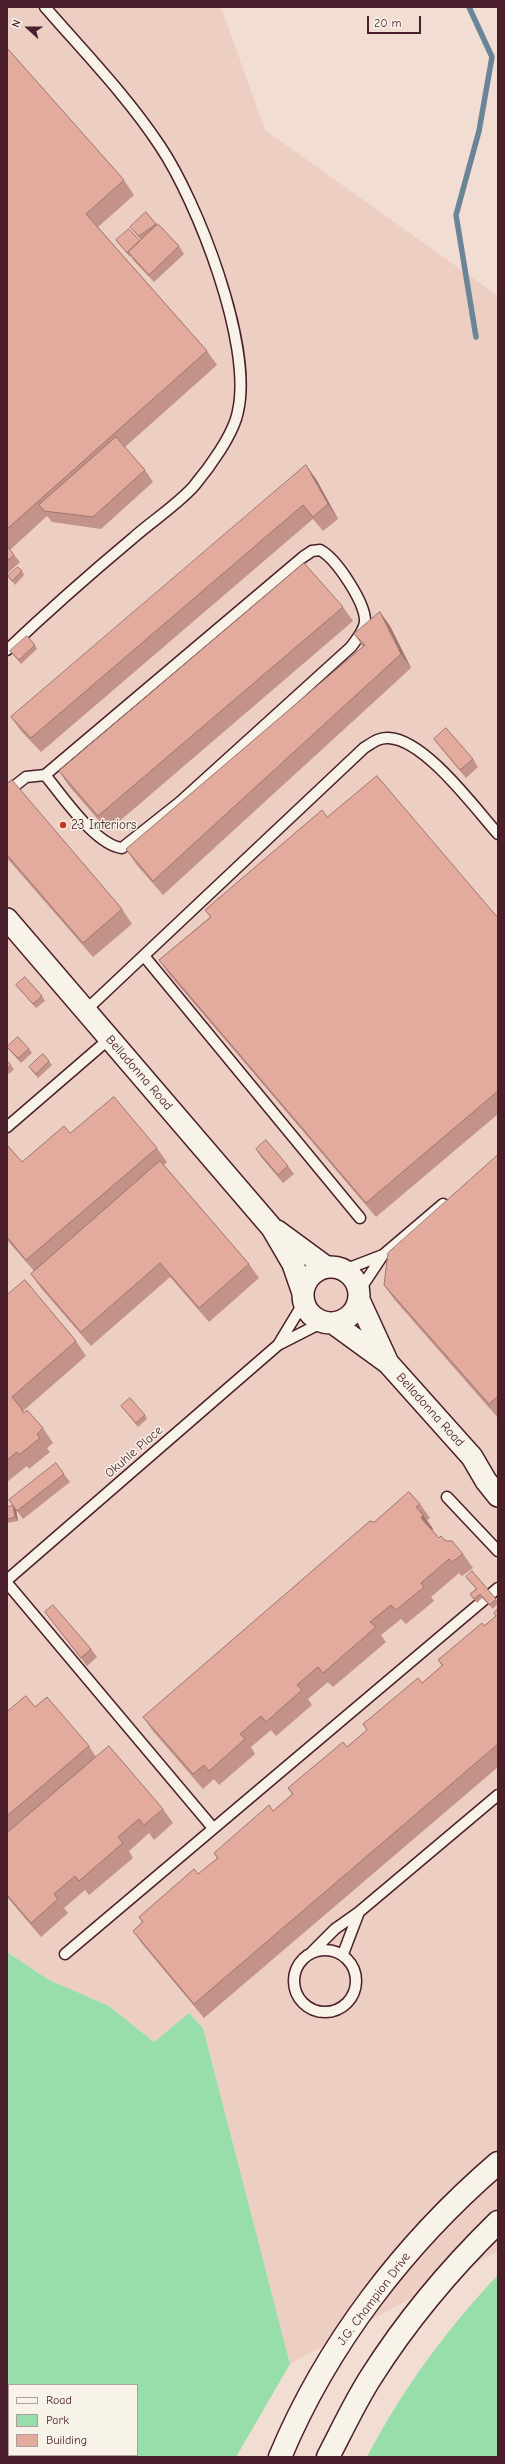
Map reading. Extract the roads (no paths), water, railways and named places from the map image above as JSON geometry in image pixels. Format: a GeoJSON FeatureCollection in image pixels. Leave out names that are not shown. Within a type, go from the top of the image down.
{"type":"FeatureCollection","features":[{"type":"Feature","properties":{"kind":"street","name":"Belladonna Road"},"geometry":{"type":"LineString","coordinates":[[7,919],[272,1228],[293,1264],[308,1311],[388,1363],[472,1457],[486,1481],[498,1496]]}},
{"type":"Feature","properties":{"kind":"street","name":"Belladonna Road"},"geometry":{"type":"LineString","coordinates":[[272,1228],[335,1268],[351,1275],[388,1363]]}},
{"type":"Feature","properties":{"kind":"street"},"geometry":{"type":"LineString","coordinates":[[303,1298],[310,1276],[335,1268]]}},
{"type":"Feature","properties":{"kind":"street"},"geometry":{"type":"LineString","coordinates":[[328,1323],[350,1316],[359,1295]]}},
{"type":"Feature","properties":{"kind":"street","name":"Belladonna Road"},"geometry":{"type":"LineString","coordinates":[[472,1457],[498,1473]]}},
{"type":"Feature","properties":{"kind":"street","name":"J.G. Champion Drive"},"geometry":{"type":"LineString","coordinates":[[280,2457],[322,2372],[396,2266],[430,2228],[472,2185],[498,2163]]}},
{"type":"Feature","properties":{"kind":"street"},"geometry":{"type":"LineString","coordinates":[[328,2457],[371,2377],[399,2336],[456,2265],[498,2222]]}},
{"type":"Feature","properties":{"kind":"lane"},"geometry":{"type":"LineString","coordinates":[[7,650],[57,603],[193,486],[227,438],[238,411],[240,388],[235,339],[216,265],[182,183],[160,146],[133,111],[45,7]]}},
{"type":"Feature","properties":{"kind":"lane"},"geometry":{"type":"LineString","coordinates":[[7,792],[26,777],[45,774],[303,557],[312,551],[320,550],[335,561],[365,610],[365,625],[351,647],[180,802],[122,848],[107,843],[95,834],[45,774]]}},
{"type":"Feature","properties":{"kind":"lane"},"geometry":{"type":"LineString","coordinates":[[85,1011],[364,748],[377,740],[388,738],[402,740],[425,754],[498,834]]}},
{"type":"Feature","properties":{"kind":"lane"},"geometry":{"type":"LineString","coordinates":[[144,956],[360,1218]]}},
{"type":"Feature","properties":{"kind":"lane"},"geometry":{"type":"LineString","coordinates":[[7,1127],[110,1039]]}},
{"type":"Feature","properties":{"kind":"lane"},"geometry":{"type":"LineString","coordinates":[[359,1295],[383,1255],[450,1199]]}},
{"type":"Feature","properties":{"kind":"lane"},"geometry":{"type":"LineString","coordinates":[[335,1268],[383,1255]]}},
{"type":"Feature","properties":{"kind":"lane","name":"Okuhle Place"},"geometry":{"type":"LineString","coordinates":[[278,1345],[303,1298]]}},
{"type":"Feature","properties":{"kind":"lane","name":"Okuhle Place"},"geometry":{"type":"LineString","coordinates":[[7,1580],[278,1345],[328,1323]]}},
{"type":"Feature","properties":{"kind":"lane"},"geometry":{"type":"LineString","coordinates":[[447,1497],[498,1551]]}},
{"type":"Feature","properties":{"kind":"lane"},"geometry":{"type":"LineString","coordinates":[[7,1583],[213,1828]]}},
{"type":"Feature","properties":{"kind":"lane"},"geometry":{"type":"LineString","coordinates":[[66,1954],[498,1588]]}},
{"type":"Feature","properties":{"kind":"lane"},"geometry":{"type":"LineString","coordinates":[[312,1952],[323,1949],[343,1954],[355,1970],[355,1990],[344,2006],[325,2012],[306,2006],[299,1998],[294,1988],[294,1977],[297,1967],[304,1958],[312,1952],[334,1929],[359,1912],[498,1795]]}},
{"type":"Feature","properties":{"kind":"lane"},"geometry":{"type":"LineString","coordinates":[[343,1954],[359,1912]]}},
{"type":"Feature","properties":{"kind":"waterway"},"geometry":{"type":"LineString","coordinates":[[469,7],[492,57],[479,131],[456,215],[476,337]]}},
{"type":"Feature","properties":{"kind":"place","name":"23 Interiors"},"geometry":{"type":"Point","coordinates":[63,825]}}]}
